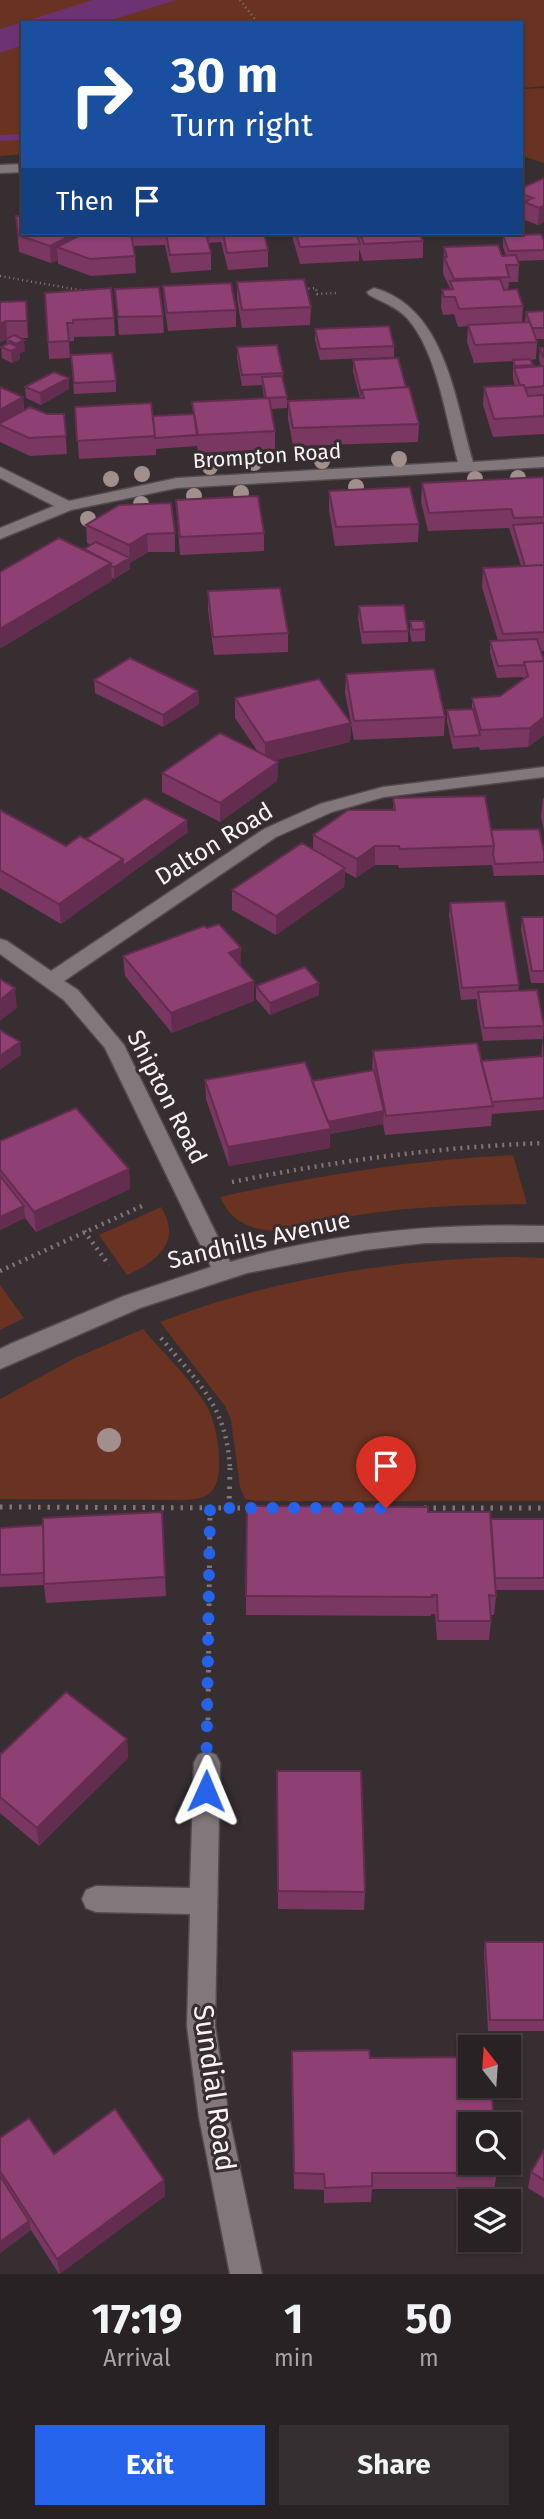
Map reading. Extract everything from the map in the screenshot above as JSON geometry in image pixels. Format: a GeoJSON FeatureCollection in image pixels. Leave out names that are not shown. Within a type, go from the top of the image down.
{"type":"FeatureCollection","features":[{"type":"Feature","properties":{"kind":"street"},"geometry":{"type":"LineString","coordinates":[[0,169],[21,167]]}},
{"type":"Feature","properties":{"kind":"street"},"geometry":{"type":"LineString","coordinates":[[374,292],[405,309],[417,322],[438,368],[467,466]]}},
{"type":"Feature","properties":{"kind":"street","name":"Brompton Road"},"geometry":{"type":"LineString","coordinates":[[0,534],[66,506],[177,483],[544,462]]}},
{"type":"Feature","properties":{"kind":"street"},"geometry":{"type":"LineString","coordinates":[[0,471],[66,506]]}},
{"type":"Feature","properties":{"kind":"street","name":"Dalton Road"},"geometry":{"type":"LineString","coordinates":[[52,980],[270,833],[326,808],[383,792],[544,772]]}},
{"type":"Feature","properties":{"kind":"street","name":"Shipton Road"},"geometry":{"type":"LineString","coordinates":[[0,945],[52,980],[84,1007],[114,1045],[224,1271]]}},
{"type":"Feature","properties":{"kind":"street","name":"Sandhills Avenue"},"geometry":{"type":"LineString","coordinates":[[0,1360],[134,1300],[224,1271],[382,1240],[443,1233],[544,1234]]}},
{"type":"Feature","properties":{"kind":"street","name":"Sundial Road"},"geometry":{"type":"LineString","coordinates":[[207,1763],[201,2026],[214,2117],[246,2274]]}},
{"type":"Feature","properties":{"kind":"street"},"geometry":{"type":"LineString","coordinates":[[96,1899],[204,1901]]}},
{"type":"Feature","properties":{"kind":"path"},"geometry":{"type":"LineString","coordinates":[[240,0],[256,21]]}},
{"type":"Feature","properties":{"kind":"path"},"geometry":{"type":"LineString","coordinates":[[0,276],[91,292]]}},
{"type":"Feature","properties":{"kind":"path"},"geometry":{"type":"LineString","coordinates":[[303,289],[316,288],[317,294],[374,292]]}},
{"type":"Feature","properties":{"kind":"path"},"geometry":{"type":"LineString","coordinates":[[0,1272],[153,1201],[185,1193],[281,1171],[355,1159],[451,1147],[544,1143]]}},
{"type":"Feature","properties":{"kind":"path"},"geometry":{"type":"LineString","coordinates":[[85,1231],[176,1357],[208,1394],[221,1417],[228,1455],[229,1508]]}},
{"type":"Feature","properties":{"kind":"path"},"geometry":{"type":"LineString","coordinates":[[0,1507],[256,1508]]}},
{"type":"Feature","properties":{"kind":"path"},"geometry":{"type":"LineString","coordinates":[[207,1763],[210,1508]]}},
{"type":"Feature","properties":{"kind":"path"},"geometry":{"type":"LineString","coordinates":[[421,1508],[544,1508]]}},
{"type":"Feature","properties":{"kind":"shaded area"},"geometry":{"type":"Polygon","coordinates":[[[0,0],[544,0],[544,86],[523,88],[523,21],[21,21],[21,154],[0,156],[0,0]]]}},
{"type":"Feature","properties":{"kind":"shaded area"},"geometry":{"type":"Polygon","coordinates":[[[93,0],[176,0],[108,21],[26,21],[93,0]]]}},
{"type":"Feature","properties":{"kind":"shaded area"},"geometry":{"type":"Polygon","coordinates":[[[21,22],[21,46],[0,53],[0,29],[21,22]]]}},
{"type":"Feature","properties":{"kind":"shaded area"},"geometry":{"type":"Polygon","coordinates":[[[544,88],[544,163],[523,156],[523,89],[544,88]]]}},
{"type":"Feature","properties":{"kind":"shaded area"},"geometry":{"type":"Polygon","coordinates":[[[513,1155],[527,1204],[385,1211],[277,1231],[243,1223],[227,1210],[220,1197],[365,1170],[513,1155]]]}},
{"type":"Feature","properties":{"kind":"shaded area"},"geometry":{"type":"Polygon","coordinates":[[[161,1207],[167,1219],[168,1240],[148,1264],[127,1275],[99,1235],[161,1207]]]}},
{"type":"Feature","properties":{"kind":"shaded area"},"geometry":{"type":"Polygon","coordinates":[[[544,1258],[544,1501],[245,1499],[240,1487],[231,1420],[225,1406],[160,1322],[247,1294],[335,1274],[425,1262],[544,1258]]]}},
{"type":"Feature","properties":{"kind":"shaded area"},"geometry":{"type":"Polygon","coordinates":[[[0,1285],[24,1318],[0,1330],[0,1285]]]}},
{"type":"Feature","properties":{"kind":"shaded area"},"geometry":{"type":"Polygon","coordinates":[[[143,1329],[208,1408],[219,1450],[219,1474],[212,1491],[204,1497],[187,1500],[0,1499],[0,1399],[75,1358],[143,1329]]]}},
{"type":"Feature","properties":{"kind":"building"},"geometry":{"type":"Polygon","coordinates":[[[544,178],[544,206],[539,208],[524,202],[533,198],[523,194],[523,188],[544,178]]]}},
{"type":"Feature","properties":{"kind":"building"},"geometry":{"type":"Polygon","coordinates":[[[16,216],[21,216],[21,235],[72,235],[50,246],[18,235],[16,216]]]}},
{"type":"Feature","properties":{"kind":"building"},"geometry":{"type":"Polygon","coordinates":[[[541,234],[544,250],[509,251],[503,236],[541,234]]]}},
{"type":"Feature","properties":{"kind":"building"},"geometry":{"type":"Polygon","coordinates":[[[80,235],[131,235],[135,256],[90,259],[57,247],[80,235]]]}},
{"type":"Feature","properties":{"kind":"building"},"geometry":{"type":"Polygon","coordinates":[[[166,235],[206,235],[211,253],[170,255],[166,235]]]}},
{"type":"Feature","properties":{"kind":"building"},"geometry":{"type":"Polygon","coordinates":[[[223,235],[264,235],[268,250],[227,253],[223,235]]]}},
{"type":"Feature","properties":{"kind":"building"},"geometry":{"type":"Polygon","coordinates":[[[297,235],[357,235],[360,244],[300,247],[297,235]]]}},
{"type":"Feature","properties":{"kind":"building"},"geometry":{"type":"Polygon","coordinates":[[[361,235],[421,235],[423,241],[364,244],[361,235]]]}},
{"type":"Feature","properties":{"kind":"building"},"geometry":{"type":"Polygon","coordinates":[[[498,245],[502,256],[516,255],[519,265],[506,265],[509,277],[454,279],[444,257],[447,257],[444,247],[498,245]]]}},
{"type":"Feature","properties":{"kind":"building"},"geometry":{"type":"Polygon","coordinates":[[[304,279],[311,307],[242,310],[237,282],[304,279]]]}},
{"type":"Feature","properties":{"kind":"building"},"geometry":{"type":"Polygon","coordinates":[[[500,279],[504,290],[517,289],[523,306],[459,309],[455,297],[444,297],[442,290],[453,289],[450,281],[500,279]]]}},
{"type":"Feature","properties":{"kind":"building"},"geometry":{"type":"Polygon","coordinates":[[[231,283],[236,310],[167,313],[163,286],[231,283]]]}},
{"type":"Feature","properties":{"kind":"building"},"geometry":{"type":"Polygon","coordinates":[[[159,287],[163,316],[118,317],[115,289],[159,287]]]}},
{"type":"Feature","properties":{"kind":"building"},"geometry":{"type":"Polygon","coordinates":[[[111,288],[114,318],[73,320],[73,323],[67,323],[69,341],[48,342],[45,293],[111,288]]]}},
{"type":"Feature","properties":{"kind":"building"},"geometry":{"type":"Polygon","coordinates":[[[26,301],[27,321],[6,321],[0,324],[0,302],[26,301]]]}},
{"type":"Feature","properties":{"kind":"building"},"geometry":{"type":"Polygon","coordinates":[[[544,311],[544,328],[532,328],[526,312],[544,311]]]}},
{"type":"Feature","properties":{"kind":"building"},"geometry":{"type":"Polygon","coordinates":[[[530,322],[537,342],[475,345],[468,325],[530,322]]]}},
{"type":"Feature","properties":{"kind":"building"},"geometry":{"type":"Polygon","coordinates":[[[389,326],[394,346],[320,349],[315,329],[389,326]]]}},
{"type":"Feature","properties":{"kind":"building"},"geometry":{"type":"Polygon","coordinates":[[[14,335],[24,340],[16,344],[6,339],[14,335]]]}},
{"type":"Feature","properties":{"kind":"building"},"geometry":{"type":"Polygon","coordinates":[[[9,343],[19,347],[11,351],[1,347],[9,343]]]}},
{"type":"Feature","properties":{"kind":"building"},"geometry":{"type":"Polygon","coordinates":[[[277,345],[283,373],[242,375],[237,347],[277,345]]]}},
{"type":"Feature","properties":{"kind":"building"},"geometry":{"type":"Polygon","coordinates":[[[112,353],[116,381],[74,383],[71,355],[112,353]]]}},
{"type":"Feature","properties":{"kind":"building"},"geometry":{"type":"Polygon","coordinates":[[[398,358],[406,387],[362,390],[361,393],[353,360],[398,358]]]}},
{"type":"Feature","properties":{"kind":"building"},"geometry":{"type":"Polygon","coordinates":[[[530,359],[533,365],[515,366],[513,360],[530,359]]]}},
{"type":"Feature","properties":{"kind":"building"},"geometry":{"type":"Polygon","coordinates":[[[544,366],[544,386],[525,388],[520,385],[514,368],[544,366]]]}},
{"type":"Feature","properties":{"kind":"building"},"geometry":{"type":"Polygon","coordinates":[[[54,372],[69,378],[40,393],[25,387],[54,372]]]}},
{"type":"Feature","properties":{"kind":"building"},"geometry":{"type":"Polygon","coordinates":[[[282,376],[287,397],[266,398],[262,377],[282,376]]]}},
{"type":"Feature","properties":{"kind":"building"},"geometry":{"type":"Polygon","coordinates":[[[524,385],[528,396],[544,395],[544,416],[494,419],[484,387],[524,385]]]}},
{"type":"Feature","properties":{"kind":"building"},"geometry":{"type":"Polygon","coordinates":[[[0,387],[23,397],[0,410],[0,387]]]}},
{"type":"Feature","properties":{"kind":"building"},"geometry":{"type":"Polygon","coordinates":[[[409,387],[419,424],[293,428],[288,401],[364,398],[362,390],[409,387]]]}},
{"type":"Feature","properties":{"kind":"building"},"geometry":{"type":"Polygon","coordinates":[[[269,398],[275,431],[198,435],[192,402],[269,398]]]}},
{"type":"Feature","properties":{"kind":"building"},"geometry":{"type":"Polygon","coordinates":[[[151,403],[155,436],[77,441],[75,407],[151,403]]]}},
{"type":"Feature","properties":{"kind":"building"},"geometry":{"type":"Polygon","coordinates":[[[30,407],[47,414],[64,414],[66,436],[29,438],[0,425],[30,407]]]}},
{"type":"Feature","properties":{"kind":"building"},"geometry":{"type":"Polygon","coordinates":[[[194,414],[197,435],[155,438],[153,416],[194,414]]]}},
{"type":"Feature","properties":{"kind":"building"},"geometry":{"type":"Polygon","coordinates":[[[544,477],[544,517],[514,518],[511,509],[429,513],[422,483],[544,477]]]}},
{"type":"Feature","properties":{"kind":"building"},"geometry":{"type":"Polygon","coordinates":[[[410,487],[419,524],[336,527],[329,491],[410,487]]]}},
{"type":"Feature","properties":{"kind":"building"},"geometry":{"type":"Polygon","coordinates":[[[258,496],[264,533],[180,537],[176,500],[258,496]]]}},
{"type":"Feature","properties":{"kind":"building"},"geometry":{"type":"Polygon","coordinates":[[[171,503],[175,533],[147,534],[129,545],[86,525],[119,505],[171,503]]]}},
{"type":"Feature","properties":{"kind":"building"},"geometry":{"type":"Polygon","coordinates":[[[544,523],[544,565],[525,566],[513,525],[544,523]]]}},
{"type":"Feature","properties":{"kind":"building"},"geometry":{"type":"Polygon","coordinates":[[[59,538],[111,563],[0,629],[0,572],[59,538]]]}},
{"type":"Feature","properties":{"kind":"building"},"geometry":{"type":"Polygon","coordinates":[[[96,542],[130,558],[111,566],[111,563],[84,549],[96,542]]]}},
{"type":"Feature","properties":{"kind":"building"},"geometry":{"type":"Polygon","coordinates":[[[544,565],[544,632],[503,634],[483,568],[544,565]]]}},
{"type":"Feature","properties":{"kind":"building"},"geometry":{"type":"Polygon","coordinates":[[[280,588],[288,633],[213,637],[208,591],[280,588]]]}},
{"type":"Feature","properties":{"kind":"building"},"geometry":{"type":"Polygon","coordinates":[[[404,605],[408,631],[363,632],[359,606],[404,605]]]}},
{"type":"Feature","properties":{"kind":"building"},"geometry":{"type":"Polygon","coordinates":[[[410,621],[424,621],[425,629],[412,630],[410,621]]]}},
{"type":"Feature","properties":{"kind":"building"},"geometry":{"type":"Polygon","coordinates":[[[537,639],[544,661],[498,666],[490,641],[537,639]]]}},
{"type":"Feature","properties":{"kind":"building"},"geometry":{"type":"Polygon","coordinates":[[[130,658],[198,691],[163,715],[94,680],[130,658]]]}},
{"type":"Feature","properties":{"kind":"building"},"geometry":{"type":"Polygon","coordinates":[[[544,661],[544,717],[530,728],[481,730],[472,698],[500,696],[528,676],[524,662],[544,661]]]}},
{"type":"Feature","properties":{"kind":"building"},"geometry":{"type":"Polygon","coordinates":[[[434,669],[445,717],[354,721],[346,674],[434,669]]]}},
{"type":"Feature","properties":{"kind":"building"},"geometry":{"type":"Polygon","coordinates":[[[319,679],[351,723],[265,743],[235,698],[319,679]]]}},
{"type":"Feature","properties":{"kind":"building"},"geometry":{"type":"Polygon","coordinates":[[[473,709],[480,735],[454,737],[447,710],[473,709]]]}},
{"type":"Feature","properties":{"kind":"building"},"geometry":{"type":"Polygon","coordinates":[[[220,733],[278,762],[220,803],[162,773],[220,733]]]}},
{"type":"Feature","properties":{"kind":"building"},"geometry":{"type":"Polygon","coordinates":[[[485,796],[494,846],[400,849],[399,846],[375,846],[357,859],[313,835],[348,810],[395,810],[393,798],[485,796]]]}},
{"type":"Feature","properties":{"kind":"building"},"geometry":{"type":"Polygon","coordinates":[[[145,798],[187,820],[123,866],[123,859],[86,839],[145,798]]]}},
{"type":"Feature","properties":{"kind":"building"},"geometry":{"type":"Polygon","coordinates":[[[0,810],[66,846],[80,836],[123,859],[59,904],[0,870],[0,810]]]}},
{"type":"Feature","properties":{"kind":"building"},"geometry":{"type":"Polygon","coordinates":[[[539,829],[544,862],[495,864],[491,830],[539,829]]]}},
{"type":"Feature","properties":{"kind":"building"},"geometry":{"type":"Polygon","coordinates":[[[302,843],[345,868],[276,916],[232,890],[302,843]]]}},
{"type":"Feature","properties":{"kind":"building"},"geometry":{"type":"Polygon","coordinates":[[[505,901],[519,985],[462,988],[450,903],[505,901]]]}},
{"type":"Feature","properties":{"kind":"building"},"geometry":{"type":"Polygon","coordinates":[[[522,917],[544,917],[544,971],[532,971],[522,917]]]}},
{"type":"Feature","properties":{"kind":"building"},"geometry":{"type":"Polygon","coordinates":[[[219,924],[241,948],[229,953],[254,981],[171,1013],[123,956],[204,926],[207,928],[219,924]]]}},
{"type":"Feature","properties":{"kind":"building"},"geometry":{"type":"Polygon","coordinates":[[[305,967],[319,983],[270,1003],[256,986],[305,967]]]}},
{"type":"Feature","properties":{"kind":"building"},"geometry":{"type":"Polygon","coordinates":[[[0,979],[15,988],[0,1000],[0,979]]]}},
{"type":"Feature","properties":{"kind":"building"},"geometry":{"type":"Polygon","coordinates":[[[537,990],[544,1026],[484,1028],[478,992],[537,990]]]}},
{"type":"Feature","properties":{"kind":"building"},"geometry":{"type":"Polygon","coordinates":[[[0,1030],[20,1042],[0,1056],[0,1030]]]}},
{"type":"Feature","properties":{"kind":"building"},"geometry":{"type":"Polygon","coordinates":[[[477,1043],[493,1106],[386,1116],[373,1051],[477,1043]]]}},
{"type":"Feature","properties":{"kind":"building"},"geometry":{"type":"Polygon","coordinates":[[[544,1056],[544,1098],[492,1102],[481,1061],[544,1056]]]}},
{"type":"Feature","properties":{"kind":"building"},"geometry":{"type":"Polygon","coordinates":[[[305,1062],[331,1129],[228,1147],[205,1080],[305,1062]]]}},
{"type":"Feature","properties":{"kind":"building"},"geometry":{"type":"Polygon","coordinates":[[[374,1070],[384,1111],[328,1122],[312,1081],[374,1070]]]}},
{"type":"Feature","properties":{"kind":"building"},"geometry":{"type":"Polygon","coordinates":[[[76,1108],[129,1169],[34,1212],[0,1170],[0,1141],[76,1108]]]}},
{"type":"Feature","properties":{"kind":"building"},"geometry":{"type":"Polygon","coordinates":[[[0,1176],[24,1206],[0,1217],[0,1176]]]}},
{"type":"Feature","properties":{"kind":"building"},"geometry":{"type":"Polygon","coordinates":[[[247,1506],[428,1507],[428,1512],[490,1512],[496,1596],[489,1595],[491,1621],[438,1621],[437,1595],[246,1596],[247,1506]]]}},
{"type":"Feature","properties":{"kind":"building"},"geometry":{"type":"Polygon","coordinates":[[[162,1512],[165,1577],[44,1584],[43,1518],[162,1512]]]}},
{"type":"Feature","properties":{"kind":"building"},"geometry":{"type":"Polygon","coordinates":[[[491,1519],[544,1519],[544,1578],[495,1578],[491,1519]]]}},
{"type":"Feature","properties":{"kind":"building"},"geometry":{"type":"Polygon","coordinates":[[[43,1525],[44,1573],[0,1575],[0,1528],[43,1525]]]}},
{"type":"Feature","properties":{"kind":"building"},"geometry":{"type":"Polygon","coordinates":[[[66,1692],[127,1739],[37,1828],[0,1797],[0,1755],[66,1692]]]}},
{"type":"Feature","properties":{"kind":"building"},"geometry":{"type":"Polygon","coordinates":[[[277,1771],[361,1771],[365,1892],[278,1891],[277,1771]]]}},
{"type":"Feature","properties":{"kind":"building"},"geometry":{"type":"Polygon","coordinates":[[[485,1942],[544,1942],[544,2020],[490,2020],[485,1942]]]}},
{"type":"Feature","properties":{"kind":"building"},"geometry":{"type":"Polygon","coordinates":[[[369,2050],[370,2058],[458,2057],[458,2098],[492,2098],[493,2112],[458,2112],[458,2173],[372,2173],[372,2186],[325,2188],[324,2174],[294,2173],[292,2051],[369,2050]]]}},
{"type":"Feature","properties":{"kind":"building"},"geometry":{"type":"Polygon","coordinates":[[[115,2109],[164,2180],[57,2259],[0,2171],[0,2138],[29,2118],[54,2154],[115,2109]]]}},
{"type":"Feature","properties":{"kind":"building"},"geometry":{"type":"Polygon","coordinates":[[[544,2150],[544,2180],[531,2172],[544,2150]]]}},
{"type":"Feature","properties":{"kind":"building"},"geometry":{"type":"Polygon","coordinates":[[[0,2176],[29,2221],[0,2242],[0,2176]]]}},
{"type":"Feature","properties":{"kind":"waterway"},"geometry":{"type":"LineString","coordinates":[[0,138],[21,137]]}},
{"type":"Feature","properties":{"kind":"route"},"geometry":{"type":"LineString","coordinates":[[206,1791],[210,1508],[386,1508]]}}]}
